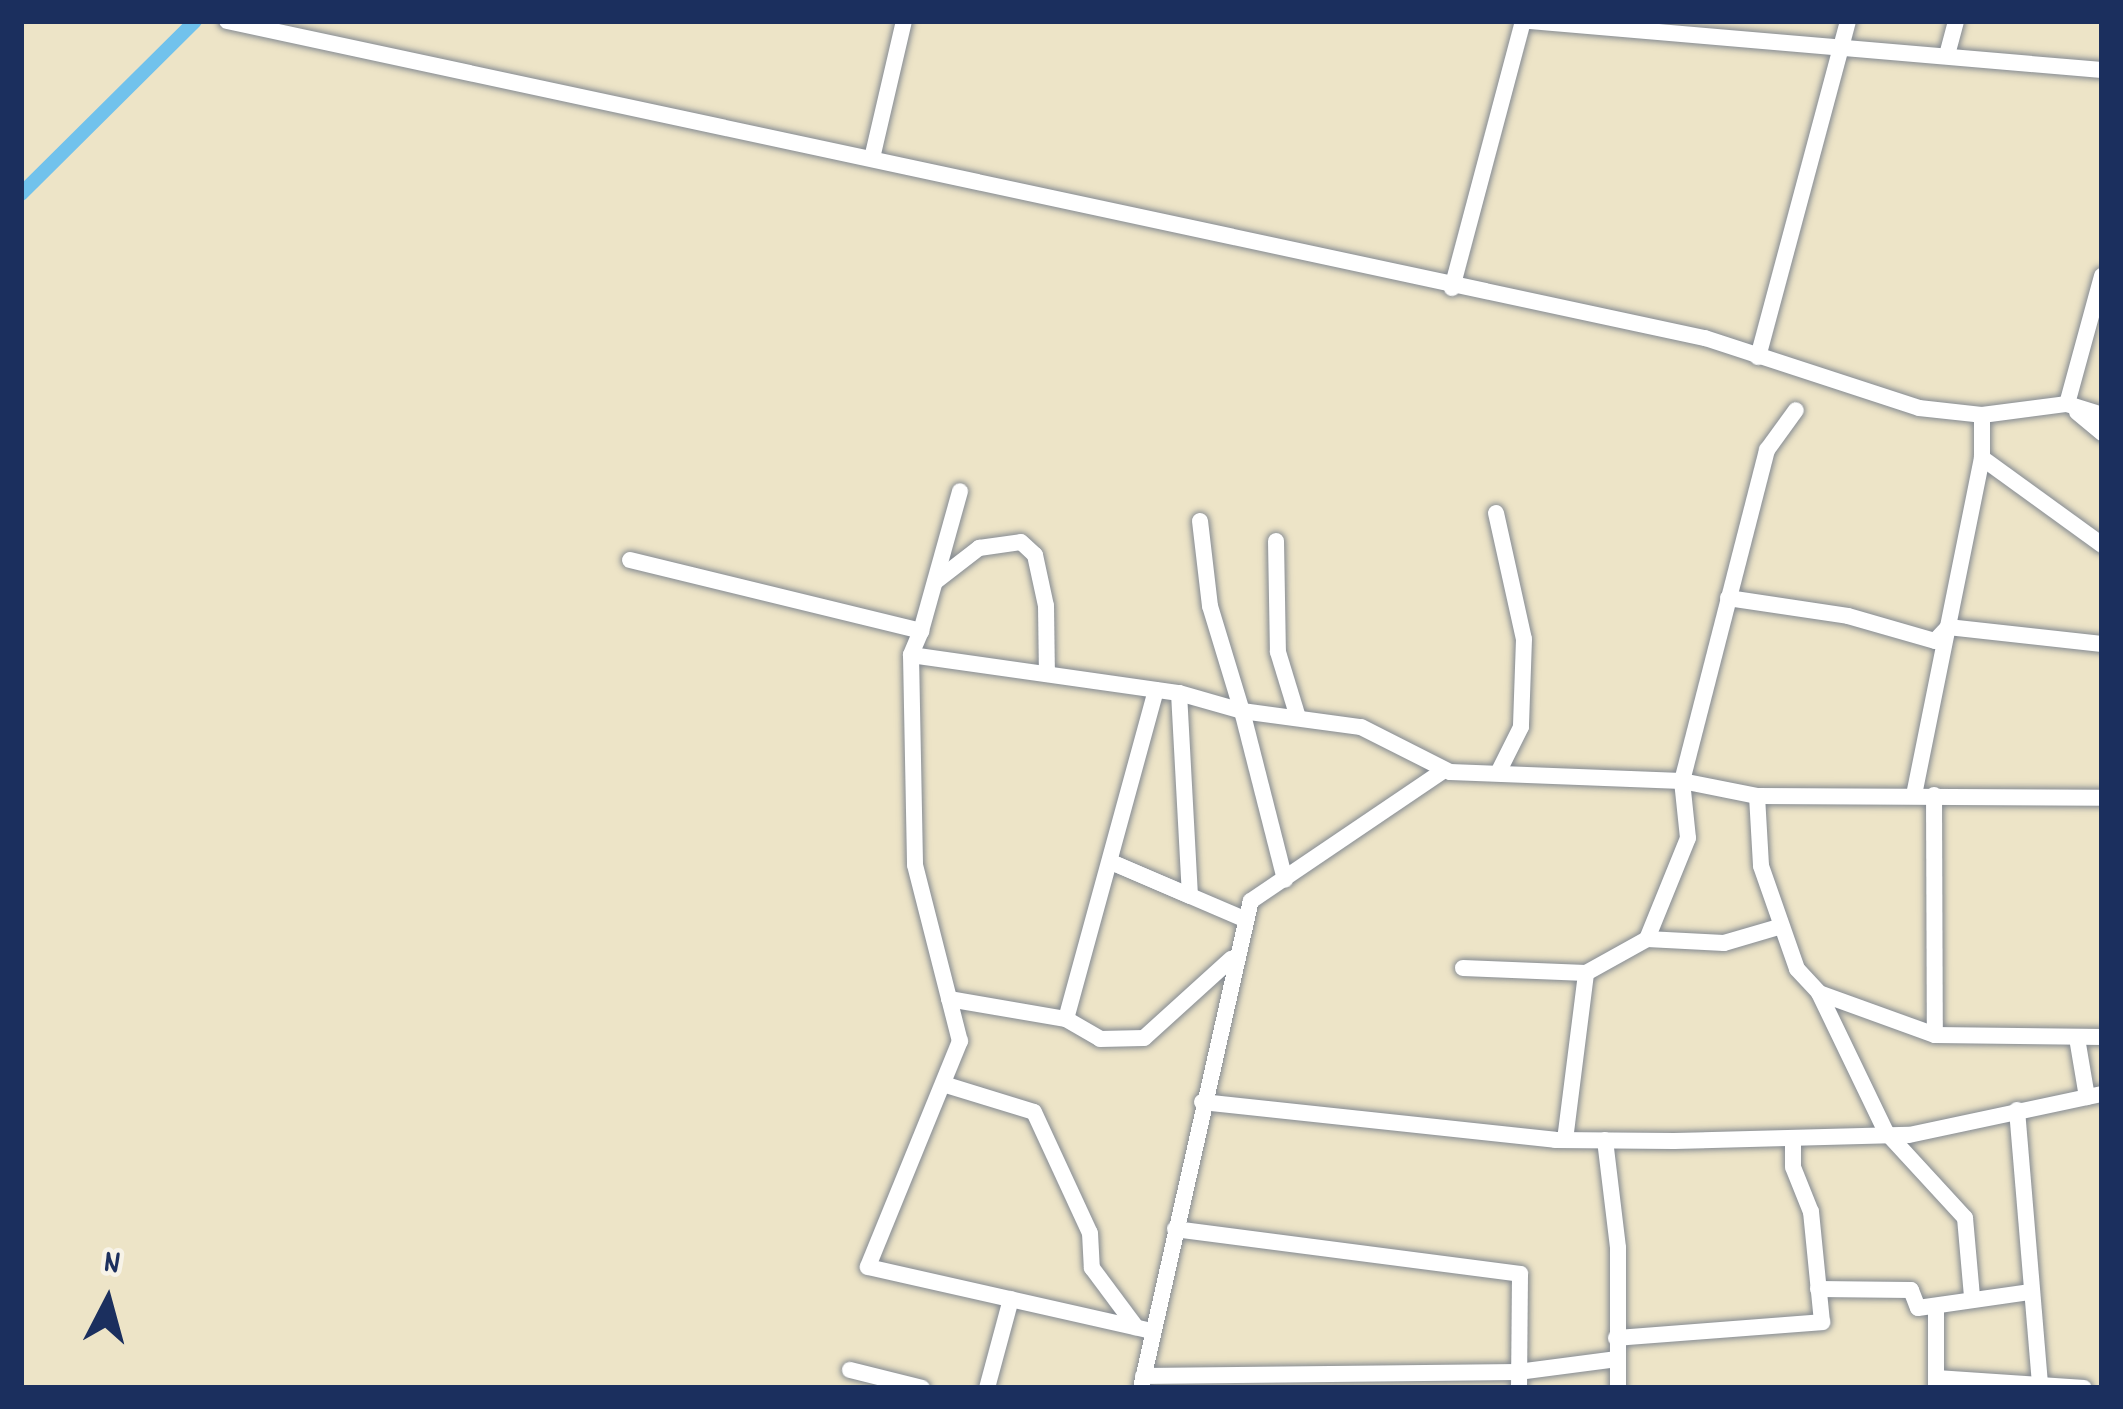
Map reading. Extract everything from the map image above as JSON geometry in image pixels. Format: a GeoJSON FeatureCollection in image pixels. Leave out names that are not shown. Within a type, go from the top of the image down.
{"type":"FeatureCollection","features":[{"type":"Feature","properties":{"kind":"street"},"geometry":{"type":"LineString","coordinates":[[227,21],[873,154],[1452,288],[1705,338],[1919,409],[1982,415],[2067,404],[2102,415]]}},
{"type":"Feature","properties":{"kind":"street"},"geometry":{"type":"LineString","coordinates":[[873,154],[904,21]]}},
{"type":"Feature","properties":{"kind":"street"},"geometry":{"type":"LineString","coordinates":[[1452,288],[1526,21],[2102,70]]}},
{"type":"Feature","properties":{"kind":"street"},"geometry":{"type":"LineString","coordinates":[[1759,358],[1848,21]]}},
{"type":"Feature","properties":{"kind":"street"},"geometry":{"type":"LineString","coordinates":[[1947,55],[1956,21]]}},
{"type":"Feature","properties":{"kind":"street"},"geometry":{"type":"LineString","coordinates":[[2067,404],[2102,276]]}},
{"type":"Feature","properties":{"kind":"street"},"geometry":{"type":"LineString","coordinates":[[2067,404],[2102,433]]}},
{"type":"Feature","properties":{"kind":"street"},"geometry":{"type":"LineString","coordinates":[[1647,938],[1688,838],[1682,781],[1767,450],[1796,410]]}},
{"type":"Feature","properties":{"kind":"street"},"geometry":{"type":"LineString","coordinates":[[1914,795],[1982,458],[1982,415]]}},
{"type":"Feature","properties":{"kind":"street"},"geometry":{"type":"LineString","coordinates":[[1982,458],[2102,545]]}},
{"type":"Feature","properties":{"kind":"street"},"geometry":{"type":"LineString","coordinates":[[960,491],[911,655],[915,865],[960,1041],[868,1267],[1145,1329]]}},
{"type":"Feature","properties":{"kind":"street"},"geometry":{"type":"LineString","coordinates":[[1496,513],[1523,638],[1521,728],[1500,769]]}},
{"type":"Feature","properties":{"kind":"street"},"geometry":{"type":"LineString","coordinates":[[1200,520],[1210,606],[1285,880]]}},
{"type":"Feature","properties":{"kind":"street"},"geometry":{"type":"LineString","coordinates":[[1276,541],[1278,652],[1297,713]]}},
{"type":"Feature","properties":{"kind":"street"},"geometry":{"type":"LineString","coordinates":[[934,582],[979,548],[1021,542],[1035,555],[1046,606],[1047,674]]}},
{"type":"Feature","properties":{"kind":"street"},"geometry":{"type":"LineString","coordinates":[[630,560],[921,631]]}},
{"type":"Feature","properties":{"kind":"street"},"geometry":{"type":"LineString","coordinates":[[1728,598],[1848,616],[1935,641],[1948,627]]}},
{"type":"Feature","properties":{"kind":"street"},"geometry":{"type":"LineString","coordinates":[[1948,627],[2102,644]]}},
{"type":"Feature","properties":{"kind":"street"},"geometry":{"type":"LineString","coordinates":[[911,655],[1179,693],[1242,711],[1297,713],[1361,727],[1443,770],[1500,769],[1682,781],[1757,796],[2102,798]]}},
{"type":"Feature","properties":{"kind":"street"},"geometry":{"type":"LineString","coordinates":[[1066,1019],[1156,690]]}},
{"type":"Feature","properties":{"kind":"street"},"geometry":{"type":"LineString","coordinates":[[1111,862],[1190,896],[1179,693]]}},
{"type":"Feature","properties":{"kind":"street"},"geometry":{"type":"LineString","coordinates":[[1443,770],[1251,901],[1175,1228],[1145,1329],[1142,1382],[1519,1380],[1617,1359]]}},
{"type":"Feature","properties":{"kind":"street"},"geometry":{"type":"LineString","coordinates":[[1934,795],[1935,1035]]}},
{"type":"Feature","properties":{"kind":"street"},"geometry":{"type":"LineString","coordinates":[[1757,796],[1761,866],[1804,982],[1819,993],[1935,1035],[2102,1037]]}},
{"type":"Feature","properties":{"kind":"street"},"geometry":{"type":"LineString","coordinates":[[1111,862],[1246,920]]}},
{"type":"Feature","properties":{"kind":"street"},"geometry":{"type":"LineString","coordinates":[[1462,968],[1586,973],[1647,938],[1724,943],[1782,926]]}},
{"type":"Feature","properties":{"kind":"street"},"geometry":{"type":"LineString","coordinates":[[949,998],[1066,1019],[1100,1039],[1144,1038],[1236,954]]}},
{"type":"Feature","properties":{"kind":"street"},"geometry":{"type":"LineString","coordinates":[[1565,1140],[1586,973]]}},
{"type":"Feature","properties":{"kind":"street"},"geometry":{"type":"LineString","coordinates":[[1819,993],[1886,1132],[1965,1217],[1972,1298]]}},
{"type":"Feature","properties":{"kind":"street"},"geometry":{"type":"LineString","coordinates":[[1202,1102],[1565,1140],[1909,1135],[2094,1096],[2077,1038]]}},
{"type":"Feature","properties":{"kind":"street"},"geometry":{"type":"LineString","coordinates":[[943,1084],[1034,1112],[1090,1233],[1092,1268],[1145,1329]]}},
{"type":"Feature","properties":{"kind":"street"},"geometry":{"type":"LineString","coordinates":[[2017,1110],[2040,1384]]}},
{"type":"Feature","properties":{"kind":"street"},"geometry":{"type":"LineString","coordinates":[[1616,1338],[1822,1322],[1792,1138]]}},
{"type":"Feature","properties":{"kind":"street"},"geometry":{"type":"LineString","coordinates":[[1605,1140],[1618,1248],[1618,1388]]}},
{"type":"Feature","properties":{"kind":"street"},"geometry":{"type":"LineString","coordinates":[[1175,1228],[1520,1274],[1519,1380]]}},
{"type":"Feature","properties":{"kind":"street"},"geometry":{"type":"LineString","coordinates":[[1818,1289],[1911,1290],[1918,1308],[2031,1292]]}},
{"type":"Feature","properties":{"kind":"street"},"geometry":{"type":"LineString","coordinates":[[987,1388],[1011,1299]]}},
{"type":"Feature","properties":{"kind":"street"},"geometry":{"type":"LineString","coordinates":[[1936,1307],[1936,1383],[2084,1388]]}},
{"type":"Feature","properties":{"kind":"street"},"geometry":{"type":"LineString","coordinates":[[850,1370],[922,1388]]}},
{"type":"Feature","properties":{"kind":"waterway"},"geometry":{"type":"LineString","coordinates":[[21,194],[195,21]]}}]}
